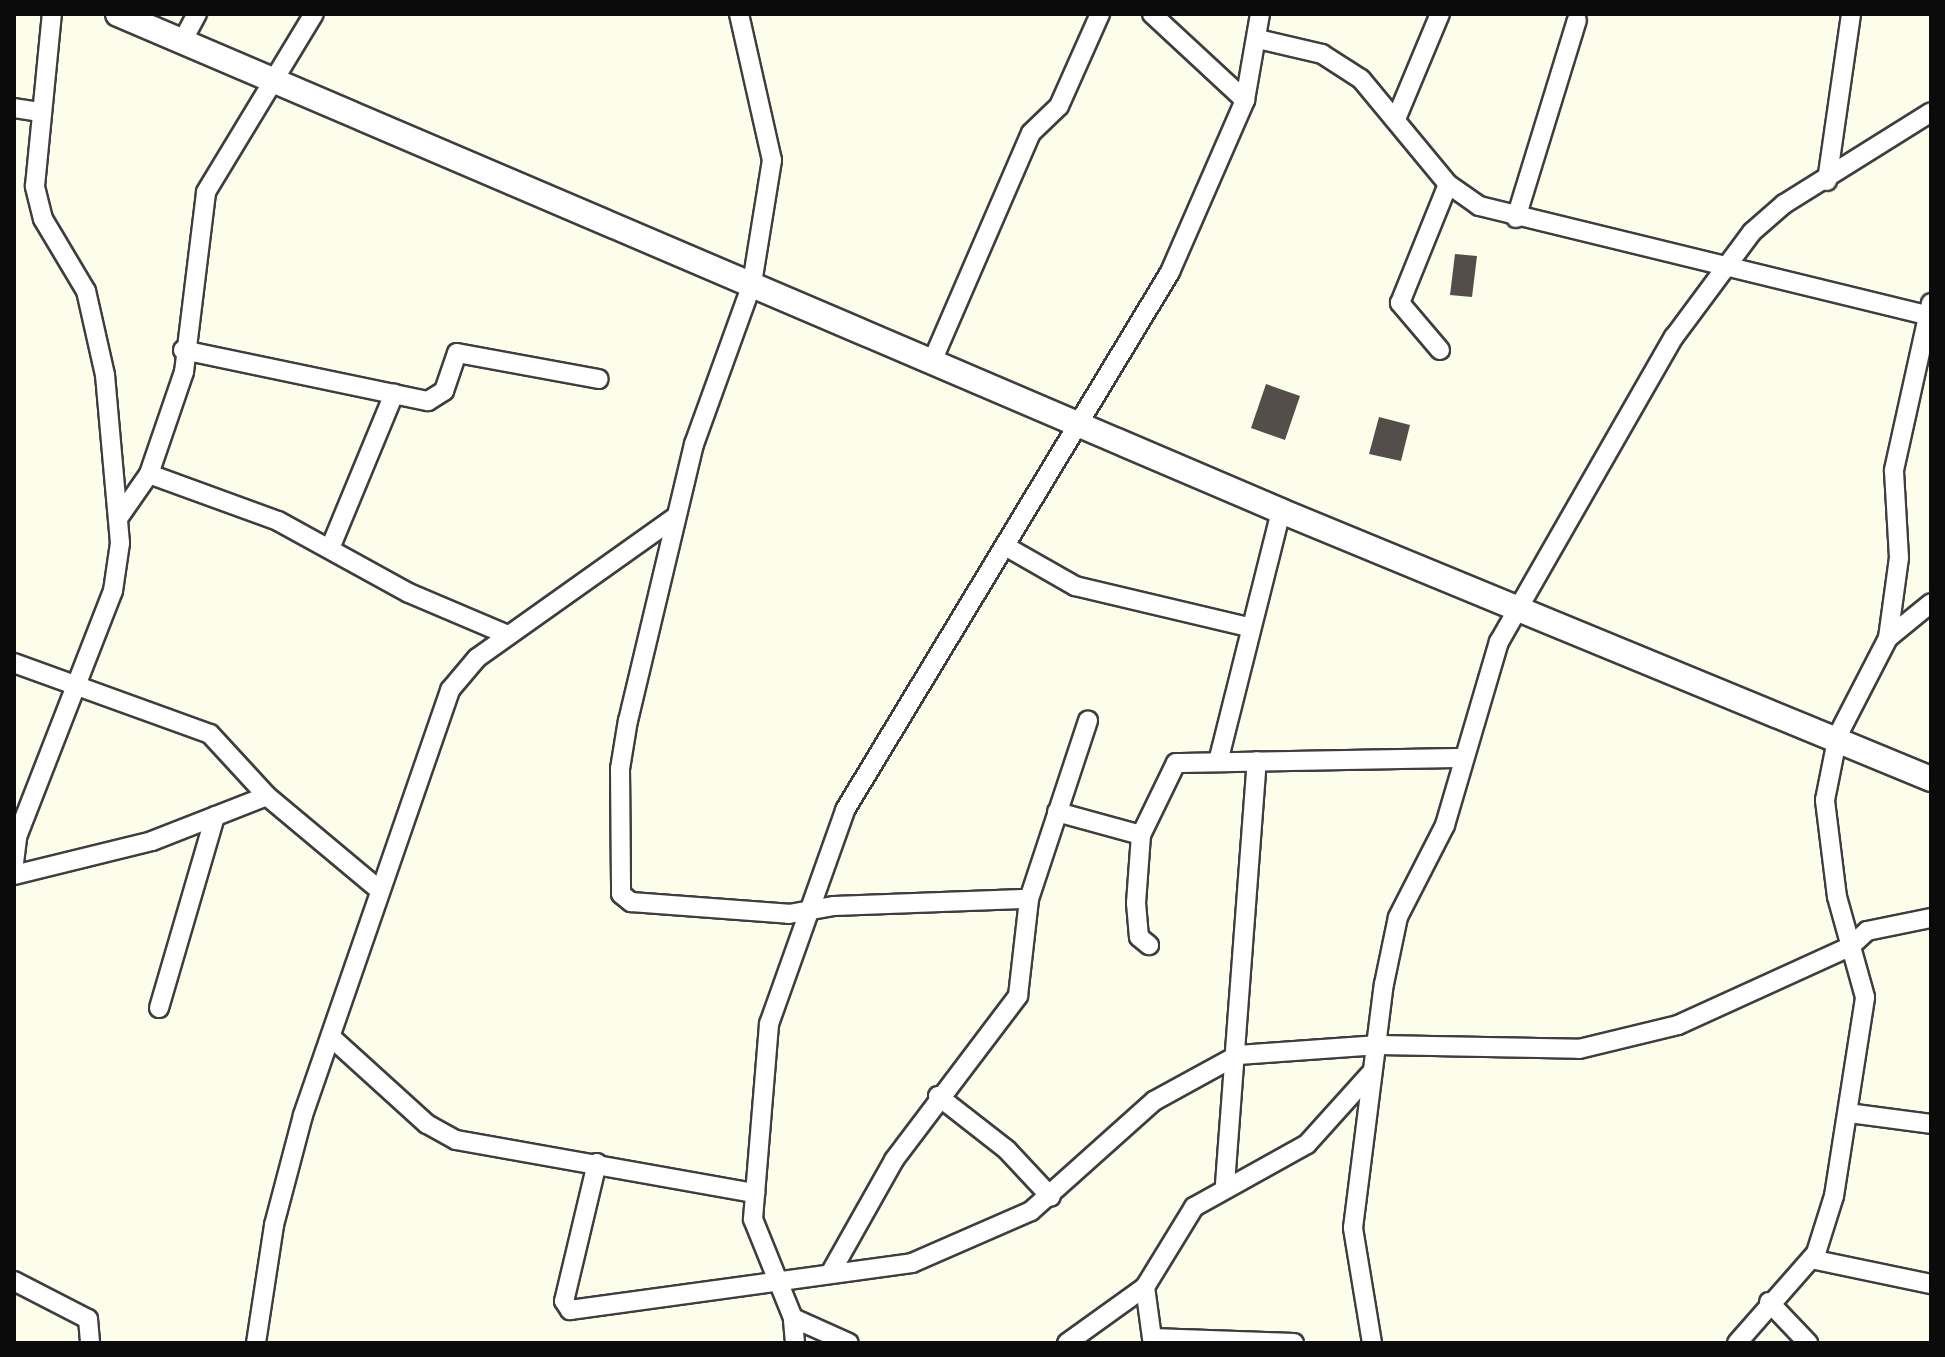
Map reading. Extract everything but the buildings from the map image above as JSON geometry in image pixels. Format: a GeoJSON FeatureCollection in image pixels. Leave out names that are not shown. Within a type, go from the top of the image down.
{"type":"FeatureCollection","features":[{"type":"Feature","properties":{"kind":"street"},"geometry":{"type":"LineString","coordinates":[[14,863],[17,837],[113,591],[119,517],[105,375],[86,291],[43,219],[35,186],[52,14]]}},
{"type":"Feature","properties":{"kind":"street"},"geometry":{"type":"LineString","coordinates":[[118,14],[278,79],[752,284],[934,357],[1078,424],[1281,511],[1518,609],[1838,735],[1931,779]]}},
{"type":"Feature","properties":{"kind":"street"},"geometry":{"type":"LineString","coordinates":[[183,40],[197,14]]}},
{"type":"Feature","properties":{"kind":"street"},"geometry":{"type":"LineString","coordinates":[[119,517],[149,474],[174,416],[206,192],[278,79],[314,14]]}},
{"type":"Feature","properties":{"kind":"street"},"geometry":{"type":"LineString","coordinates":[[739,14],[772,144],[752,284],[715,374],[674,518],[668,570],[620,769],[621,894],[631,902],[713,910],[813,911],[1029,899]]}},
{"type":"Feature","properties":{"kind":"street"},"geometry":{"type":"LineString","coordinates":[[934,357],[1031,133],[1055,114],[1100,14]]}},
{"type":"Feature","properties":{"kind":"street"},"geometry":{"type":"LineString","coordinates":[[1152,14],[1245,100]]}},
{"type":"Feature","properties":{"kind":"street"},"geometry":{"type":"LineString","coordinates":[[795,1343],[793,1318],[774,1282],[753,1219],[769,1024],[813,911],[845,810],[1170,272],[1245,100],[1260,14]]}},
{"type":"Feature","properties":{"kind":"street"},"geometry":{"type":"LineString","coordinates":[[1396,119],[1440,14]]}},
{"type":"Feature","properties":{"kind":"street"},"geometry":{"type":"LineString","coordinates":[[1827,181],[1851,14]]}},
{"type":"Feature","properties":{"kind":"street"},"geometry":{"type":"LineString","coordinates":[[1516,218],[1576,16]]}},
{"type":"Feature","properties":{"kind":"street"},"geometry":{"type":"LineString","coordinates":[[1258,39],[1336,62],[1396,119],[1448,184],[1479,206],[1516,218],[1590,231],[1722,270],[1930,312],[1894,470],[1899,558],[1888,638],[1838,735],[1825,826],[1865,997],[1834,1196],[1811,1259],[1769,1302],[1737,1343]]}},
{"type":"Feature","properties":{"kind":"street"},"geometry":{"type":"LineString","coordinates":[[14,108],[40,112]]}},
{"type":"Feature","properties":{"kind":"street"},"geometry":{"type":"LineString","coordinates":[[1372,1343],[1353,1228],[1370,1074],[1379,1045],[1395,924],[1441,836],[1482,682],[1518,609],[1674,337],[1722,270],[1768,217],[1931,112]]}},
{"type":"Feature","properties":{"kind":"street"},"geometry":{"type":"LineString","coordinates":[[1440,350],[1400,303],[1448,184]]}},
{"type":"Feature","properties":{"kind":"street"},"geometry":{"type":"LineString","coordinates":[[183,350],[394,394],[438,400],[457,353],[599,379]]}},
{"type":"Feature","properties":{"kind":"street"},"geometry":{"type":"LineString","coordinates":[[331,546],[394,394]]}},
{"type":"Feature","properties":{"kind":"street"},"geometry":{"type":"LineString","coordinates":[[149,474],[331,546],[409,593],[508,635]]}},
{"type":"Feature","properties":{"kind":"street"},"geometry":{"type":"LineString","coordinates":[[1219,758],[1249,627],[1281,511]]}},
{"type":"Feature","properties":{"kind":"street"},"geometry":{"type":"LineString","coordinates":[[256,1343],[274,1225],[377,888],[450,690],[508,635],[674,518]]}},
{"type":"Feature","properties":{"kind":"street"},"geometry":{"type":"LineString","coordinates":[[1005,546],[1075,586],[1249,627]]}},
{"type":"Feature","properties":{"kind":"street"},"geometry":{"type":"LineString","coordinates":[[1888,638],[1931,603]]}},
{"type":"Feature","properties":{"kind":"street"},"geometry":{"type":"LineString","coordinates":[[14,663],[74,691],[210,734],[267,796],[377,888]]}},
{"type":"Feature","properties":{"kind":"street"},"geometry":{"type":"LineString","coordinates":[[831,1272],[938,1096],[1018,996],[1029,899],[1088,721]]}},
{"type":"Feature","properties":{"kind":"street"},"geometry":{"type":"LineString","coordinates":[[1149,945],[1139,937],[1136,903],[1141,835],[1171,767],[1219,758],[1257,761],[1461,758]]}},
{"type":"Feature","properties":{"kind":"street"},"geometry":{"type":"LineString","coordinates":[[1225,1184],[1238,1055],[1257,761]]}},
{"type":"Feature","properties":{"kind":"street"},"geometry":{"type":"LineString","coordinates":[[14,875],[152,841],[267,796]]}},
{"type":"Feature","properties":{"kind":"street"},"geometry":{"type":"LineString","coordinates":[[1057,812],[1141,835]]}},
{"type":"Feature","properties":{"kind":"street"},"geometry":{"type":"LineString","coordinates":[[159,1008],[215,816]]}},
{"type":"Feature","properties":{"kind":"street"},"geometry":{"type":"LineString","coordinates":[[597,1163],[564,1301],[570,1310],[774,1282],[944,1253],[1051,1197],[1154,1101],[1238,1055],[1379,1045],[1549,1051],[1619,1041],[1678,1025],[1851,946],[1895,921],[1931,918]]}},
{"type":"Feature","properties":{"kind":"street"},"geometry":{"type":"LineString","coordinates":[[332,1038],[440,1134],[755,1193]]}},
{"type":"Feature","properties":{"kind":"street"},"geometry":{"type":"LineString","coordinates":[[1067,1343],[1145,1287],[1194,1207],[1225,1184],[1307,1144],[1370,1074]]}},
{"type":"Feature","properties":{"kind":"street"},"geometry":{"type":"LineString","coordinates":[[938,1096],[1007,1150],[1051,1197]]}},
{"type":"Feature","properties":{"kind":"street"},"geometry":{"type":"LineString","coordinates":[[1849,1113],[1931,1124]]}},
{"type":"Feature","properties":{"kind":"street"},"geometry":{"type":"LineString","coordinates":[[1811,1259],[1931,1284]]}},
{"type":"Feature","properties":{"kind":"street"},"geometry":{"type":"LineString","coordinates":[[14,1281],[84,1316],[90,1343]]}},
{"type":"Feature","properties":{"kind":"street"},"geometry":{"type":"LineString","coordinates":[[1145,1287],[1152,1338],[1294,1343]]}},
{"type":"Feature","properties":{"kind":"street"},"geometry":{"type":"LineString","coordinates":[[1769,1302],[1808,1343]]}},
{"type":"Feature","properties":{"kind":"street"},"geometry":{"type":"LineString","coordinates":[[793,1318],[849,1343]]}}]}
